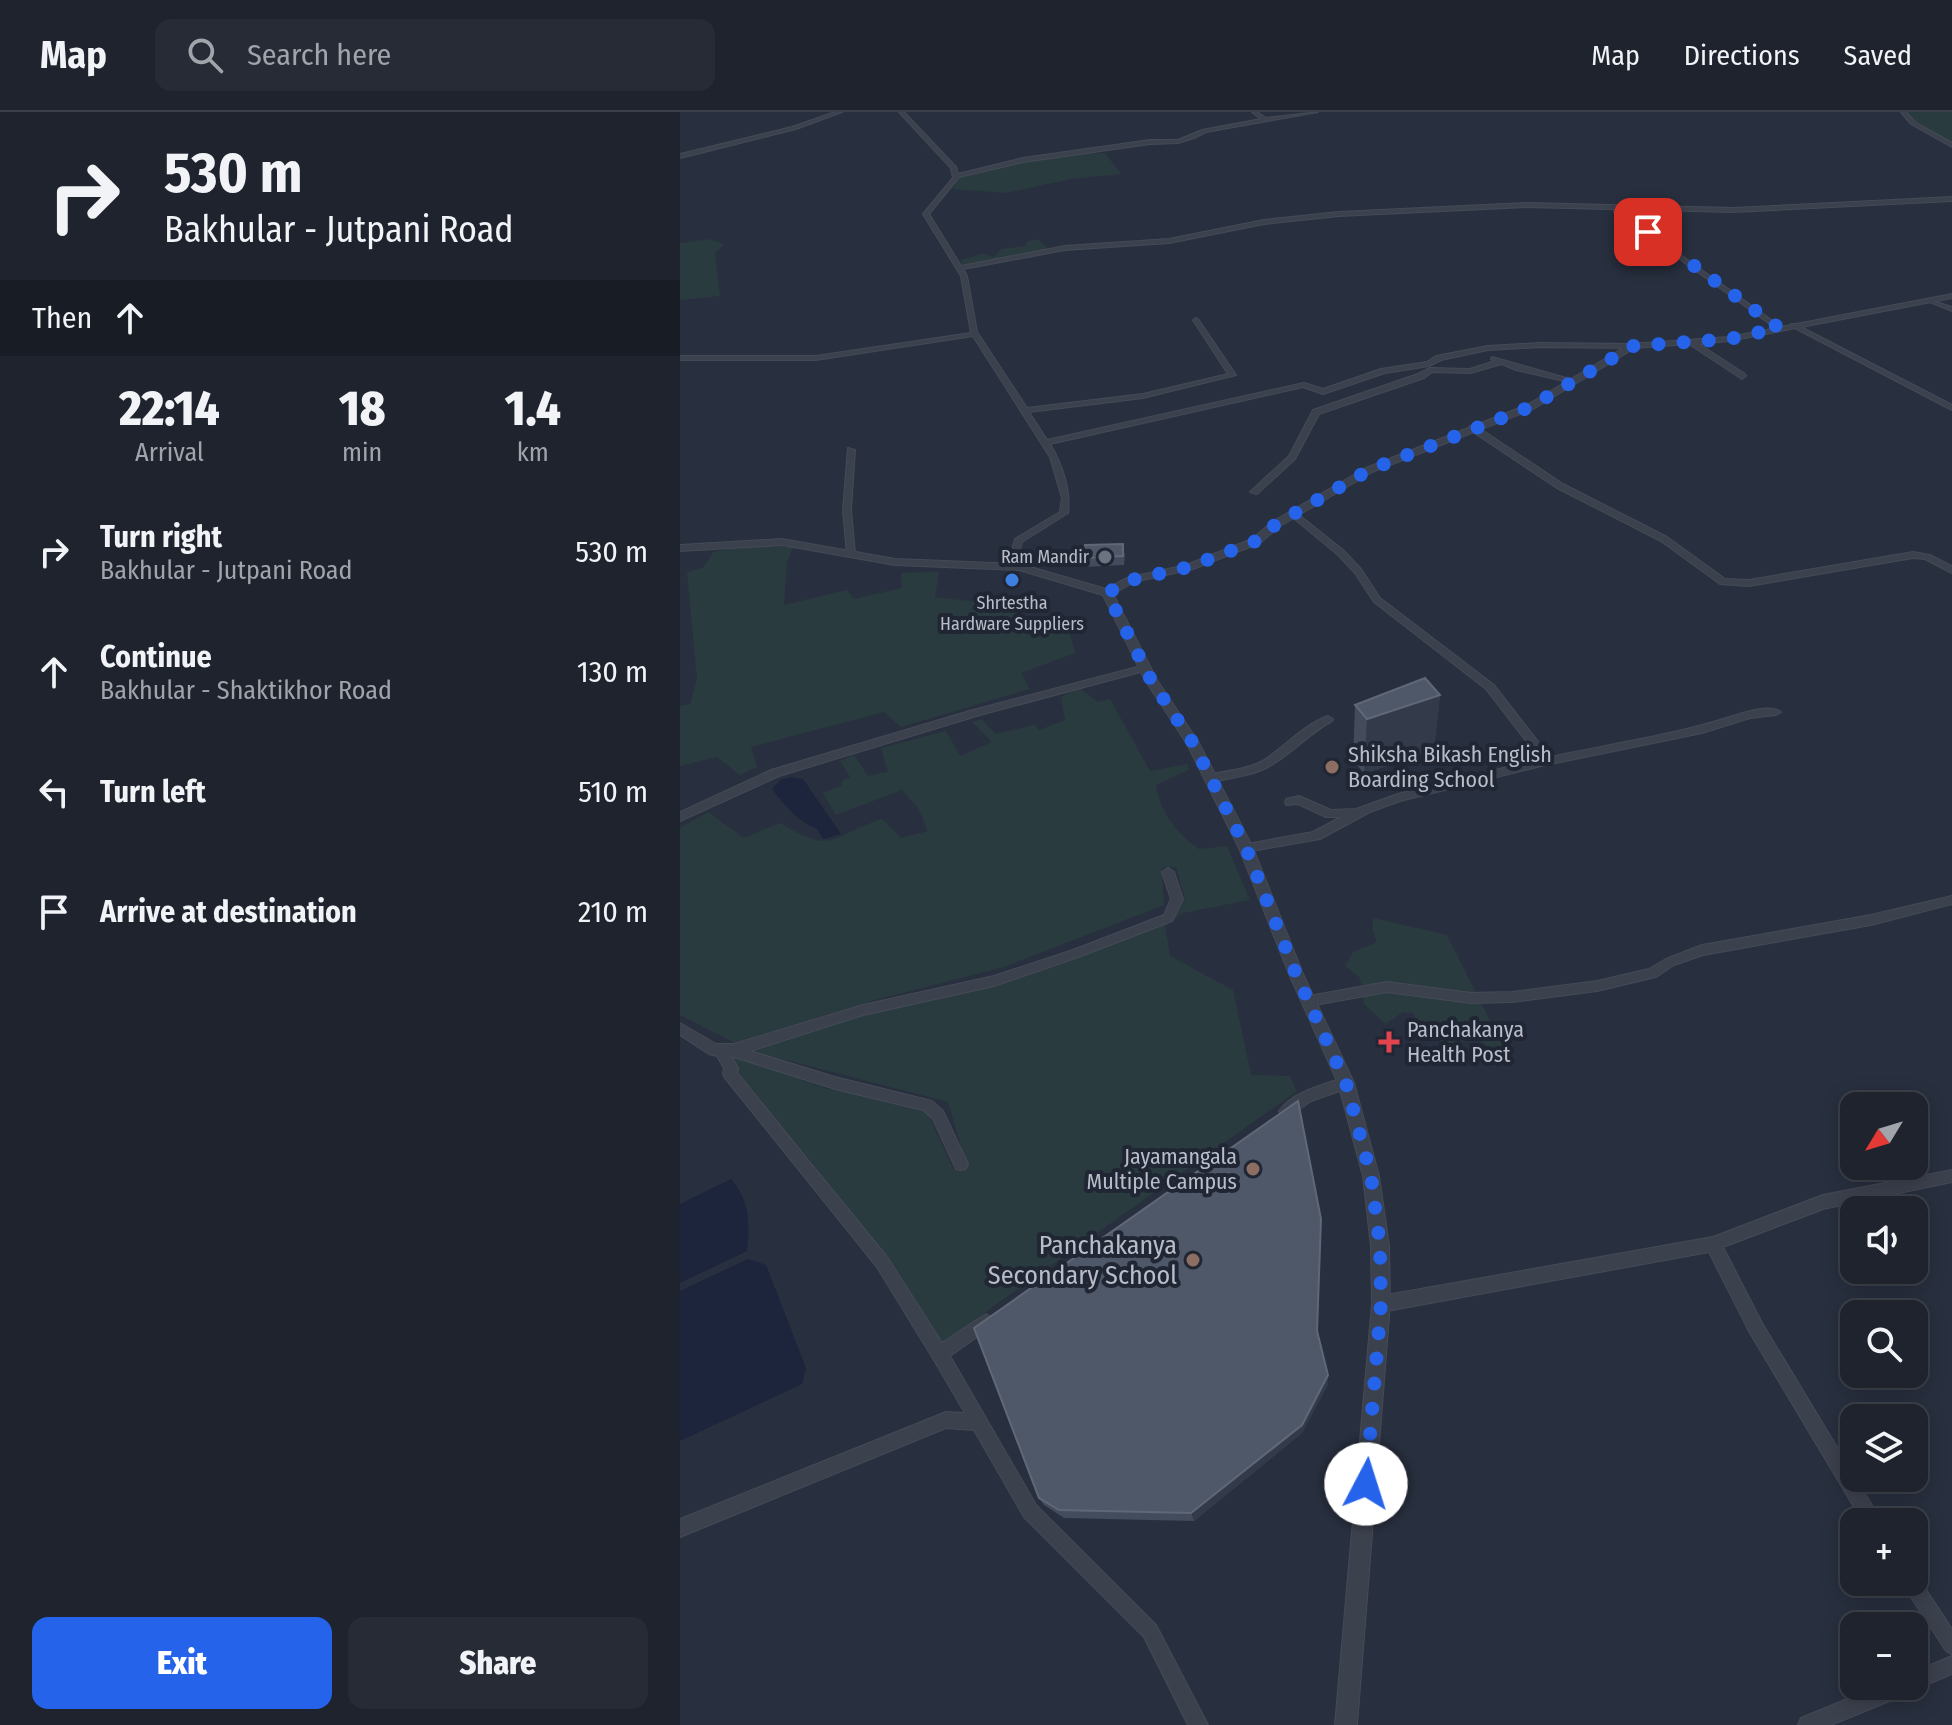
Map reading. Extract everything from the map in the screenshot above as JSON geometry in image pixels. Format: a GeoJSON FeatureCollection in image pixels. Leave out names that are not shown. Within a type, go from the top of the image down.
{"type":"FeatureCollection","features":[{"type":"Feature","properties":{"kind":"street"},"geometry":{"type":"LineString","coordinates":[[680,156],[794,128],[840,112]]}},
{"type":"Feature","properties":{"kind":"street"},"geometry":{"type":"LineString","coordinates":[[901,112],[947,159],[956,176]]}},
{"type":"Feature","properties":{"kind":"street"},"geometry":{"type":"LineString","coordinates":[[1254,112],[1265,120]]}},
{"type":"Feature","properties":{"kind":"street"},"geometry":{"type":"LineString","coordinates":[[1011,567],[1018,541],[1064,513],[1066,498],[1054,457],[976,334],[964,276],[926,214],[956,176],[1037,158],[1150,142],[1162,144],[1197,136],[1204,131],[1316,112]]}},
{"type":"Feature","properties":{"kind":"street"},"geometry":{"type":"LineString","coordinates":[[1903,112],[1913,123],[1952,145]]}},
{"type":"Feature","properties":{"kind":"street"},"geometry":{"type":"LineString","coordinates":[[959,268],[1065,248],[1169,241],[1312,216],[1527,205],[1733,210],[1952,199]]}},
{"type":"Feature","properties":{"kind":"street"},"geometry":{"type":"LineString","coordinates":[[1612,209],[1779,328]]}},
{"type":"Feature","properties":{"kind":"street"},"geometry":{"type":"LineString","coordinates":[[1045,443],[1304,385],[1323,392],[1384,371],[1429,364],[1439,358],[1488,348],[1633,346],[1729,339],[1952,296]]}},
{"type":"Feature","properties":{"kind":"street"},"geometry":{"type":"LineString","coordinates":[[1932,301],[1952,309]]}},
{"type":"Feature","properties":{"kind":"street"},"geometry":{"type":"LineString","coordinates":[[1023,411],[1143,396],[1232,375],[1196,320]]}},
{"type":"Feature","properties":{"kind":"street"},"geometry":{"type":"LineString","coordinates":[[1793,325],[1952,408]]}},
{"type":"Feature","properties":{"kind":"street"},"geometry":{"type":"LineString","coordinates":[[680,358],[816,358],[976,334]]}},
{"type":"Feature","properties":{"kind":"street"},"geometry":{"type":"LineString","coordinates":[[1691,342],[1742,376]]}},
{"type":"Feature","properties":{"kind":"street"},"geometry":{"type":"LineString","coordinates":[[1107,593],[1131,580],[1223,556],[1256,541],[1276,524],[1369,470],[1530,407],[1633,346]]}},
{"type":"Feature","properties":{"kind":"street"},"geometry":{"type":"LineString","coordinates":[[1488,348],[1492,357],[1501,362],[1573,381]]}},
{"type":"Feature","properties":{"kind":"street"},"geometry":{"type":"LineString","coordinates":[[1254,492],[1292,457],[1316,412],[1421,376],[1430,370],[1470,371],[1501,362]]}},
{"type":"Feature","properties":{"kind":"street"},"geometry":{"type":"LineString","coordinates":[[1473,428],[1560,486],[1664,539],[1723,582],[1749,583],[1913,555],[1927,557],[1952,570]]}},
{"type":"Feature","properties":{"kind":"street"},"geometry":{"type":"LineString","coordinates":[[851,450],[847,510],[851,554]]}},
{"type":"Feature","properties":{"kind":"street"},"geometry":{"type":"LineString","coordinates":[[1294,514],[1340,552],[1358,571],[1377,600],[1490,687],[1547,760]]}},
{"type":"Feature","properties":{"kind":"street"},"geometry":{"type":"LineString","coordinates":[[680,548],[782,542],[895,562],[1011,567],[1063,578],[1107,593],[1145,668],[1193,743],[1246,848],[1346,1083],[1371,1176],[1380,1246],[1381,1304],[1346,1725]]}},
{"type":"Feature","properties":{"kind":"street"},"geometry":{"type":"LineString","coordinates":[[680,817],[775,773],[977,712],[1145,668]]}},
{"type":"Feature","properties":{"kind":"street"},"geometry":{"type":"LineString","coordinates":[[1246,848],[1316,836],[1362,812],[1398,798],[1547,760],[1702,730],[1749,715],[1776,712]]}},
{"type":"Feature","properties":{"kind":"street"},"geometry":{"type":"LineString","coordinates":[[1211,778],[1250,771],[1271,760],[1305,730],[1328,719]]}},
{"type":"Feature","properties":{"kind":"street"},"geometry":{"type":"LineString","coordinates":[[1290,802],[1299,800],[1330,814],[1362,812]]}},
{"type":"Feature","properties":{"kind":"street"},"geometry":{"type":"LineString","coordinates":[[680,1028],[714,1050],[727,1050],[863,1010],[994,981],[1168,918],[1177,899],[1168,872]]}},
{"type":"Feature","properties":{"kind":"street"},"geometry":{"type":"LineString","coordinates":[[1309,1001],[1387,987],[1471,998],[1512,997],[1597,986],[1652,973],[1670,962],[1702,950],[1871,920],[1952,900]]}},
{"type":"Feature","properties":{"kind":"street"},"geometry":{"type":"LineString","coordinates":[[727,1050],[835,1083],[927,1105],[938,1115],[961,1164]]}},
{"type":"Feature","properties":{"kind":"street"},"geometry":{"type":"LineString","coordinates":[[727,1050],[730,1074],[882,1262],[940,1354],[1030,1511],[1150,1631],[1198,1725]]}},
{"type":"Feature","properties":{"kind":"street"},"geometry":{"type":"LineString","coordinates":[[1267,1125],[1306,1097],[1346,1083]]}},
{"type":"Feature","properties":{"kind":"street"},"geometry":{"type":"LineString","coordinates":[[1381,1304],[1713,1244],[1823,1202],[1952,1176]]}},
{"type":"Feature","properties":{"kind":"street"},"geometry":{"type":"LineString","coordinates":[[1713,1244],[1756,1328],[1865,1508]]}},
{"type":"Feature","properties":{"kind":"street"},"geometry":{"type":"LineString","coordinates":[[940,1354],[1005,1309]]}},
{"type":"Feature","properties":{"kind":"street"},"geometry":{"type":"LineString","coordinates":[[680,1528],[946,1420],[978,1422]]}},
{"type":"Feature","properties":{"kind":"street"},"geometry":{"type":"LineString","coordinates":[[1920,1596],[1952,1645]]}},
{"type":"Feature","properties":{"kind":"street"},"geometry":{"type":"LineString","coordinates":[[1928,1675],[1952,1665]]}},
{"type":"Feature","properties":{"kind":"street"},"geometry":{"type":"LineString","coordinates":[[1808,1725],[1868,1700]]}},
{"type":"Feature","properties":{"kind":"shaded area"},"geometry":{"type":"Polygon","coordinates":[[[1908,112],[1952,112],[1952,143],[1914,120],[1908,112]]]}},
{"type":"Feature","properties":{"kind":"shaded area"},"geometry":{"type":"Polygon","coordinates":[[[1097,151],[1095,154],[1105,153],[1121,174],[1071,179],[1006,193],[952,189],[960,176],[1097,151]]]}},
{"type":"Feature","properties":{"kind":"shaded area"},"geometry":{"type":"Polygon","coordinates":[[[709,239],[724,244],[715,253],[720,296],[680,300],[680,243],[709,239]]]}},
{"type":"Feature","properties":{"kind":"shaded area"},"geometry":{"type":"Polygon","coordinates":[[[1038,239],[1049,250],[962,265],[961,260],[982,254],[994,257],[1001,249],[1026,246],[1026,242],[1038,239]]]}},
{"type":"Feature","properties":{"kind":"shaded area"},"geometry":{"type":"Polygon","coordinates":[[[759,546],[793,547],[787,562],[784,605],[847,590],[854,599],[902,588],[901,573],[939,572],[935,597],[1012,606],[1021,631],[1052,625],[1069,631],[1075,653],[1021,673],[1030,689],[901,727],[884,712],[751,747],[757,767],[740,775],[717,757],[680,766],[680,706],[690,704],[697,679],[687,572],[703,568],[714,551],[759,546]]]}},
{"type":"Feature","properties":{"kind":"shaded area"},"geometry":{"type":"Polygon","coordinates":[[[1080,688],[1097,702],[1110,699],[1150,771],[1188,764],[1189,770],[1156,785],[1165,813],[1183,836],[1199,849],[1227,846],[1250,900],[1183,913],[1165,926],[1170,956],[1233,990],[1251,1075],[1290,1076],[1297,1091],[942,1343],[893,1265],[811,1161],[735,1074],[737,1070],[731,1055],[828,1089],[887,1100],[927,1112],[954,1170],[968,1170],[948,1102],[748,1050],[860,1015],[994,985],[1166,922],[1185,899],[1176,867],[1162,868],[1164,905],[1004,967],[875,1000],[735,1043],[680,1015],[680,828],[708,812],[744,838],[780,823],[812,839],[832,840],[882,819],[901,838],[928,831],[918,808],[902,790],[836,815],[823,793],[842,785],[842,781],[850,777],[840,761],[854,755],[868,776],[888,772],[881,748],[946,731],[960,756],[992,742],[972,722],[982,719],[995,734],[1034,725],[1039,730],[1065,720],[1061,697],[1080,688]]]}},
{"type":"Feature","properties":{"kind":"shaded area"},"geometry":{"type":"Polygon","coordinates":[[[1373,918],[1447,935],[1505,1050],[1498,1059],[1479,1038],[1447,1046],[1440,1039],[1426,1038],[1413,1013],[1403,1012],[1386,1024],[1364,1004],[1360,978],[1345,966],[1353,952],[1377,942],[1373,918]]]}},
{"type":"Feature","properties":{"kind":"water"},"geometry":{"type":"Polygon","coordinates":[[[790,777],[803,779],[841,834],[823,839],[817,829],[787,808],[772,789],[780,780],[790,777]]]}},
{"type":"Feature","properties":{"kind":"water"},"geometry":{"type":"Polygon","coordinates":[[[731,1179],[742,1196],[747,1213],[747,1251],[680,1283],[680,1204],[731,1179]]]}},
{"type":"Feature","properties":{"kind":"water"},"geometry":{"type":"Polygon","coordinates":[[[748,1259],[766,1265],[806,1368],[802,1384],[680,1441],[680,1291],[748,1259]]]}},
{"type":"Feature","properties":{"kind":"building"},"geometry":{"type":"Polygon","coordinates":[[[1123,544],[1123,556],[1084,558],[1085,545],[1123,544]]]}},
{"type":"Feature","properties":{"kind":"building"},"geometry":{"type":"Polygon","coordinates":[[[1425,678],[1440,695],[1367,719],[1355,705],[1425,678]]]}},
{"type":"Feature","properties":{"kind":"building"},"geometry":{"type":"Polygon","coordinates":[[[1298,1101],[1321,1219],[1317,1331],[1328,1375],[1302,1425],[1191,1513],[1059,1510],[1039,1498],[974,1328],[1298,1101]]]}},
{"type":"Feature","properties":{"kind":"place","name":"Ram Mandir"},"geometry":{"type":"Point","coordinates":[1105,557]}},
{"type":"Feature","properties":{"kind":"place","name":"Shrtestha Hardware Suppliers"},"geometry":{"type":"Point","coordinates":[1012,580]}},
{"type":"Feature","properties":{"kind":"place","name":"Shiksha Bikash English Boarding School"},"geometry":{"type":"Point","coordinates":[1332,767]}},
{"type":"Feature","properties":{"kind":"place","name":"Panchakanya Health Post"},"geometry":{"type":"Point","coordinates":[1389,1042]}},
{"type":"Feature","properties":{"kind":"place","name":"Jayamangala Multiple Campus"},"geometry":{"type":"Point","coordinates":[1253,1169]}},
{"type":"Feature","properties":{"kind":"place","name":"Panchakanya Secondary School"},"geometry":{"type":"Point","coordinates":[1193,1260]}},
{"type":"Feature","properties":{"kind":"route"},"geometry":{"type":"LineString","coordinates":[[1366,1484],[1381,1304],[1380,1246],[1371,1176],[1346,1083],[1296,974],[1246,848],[1193,743],[1151,680],[1107,593],[1131,580],[1189,567],[1256,541],[1276,524],[1369,470],[1530,407],[1633,346],[1729,339],[1779,328],[1648,232]]}}]}
